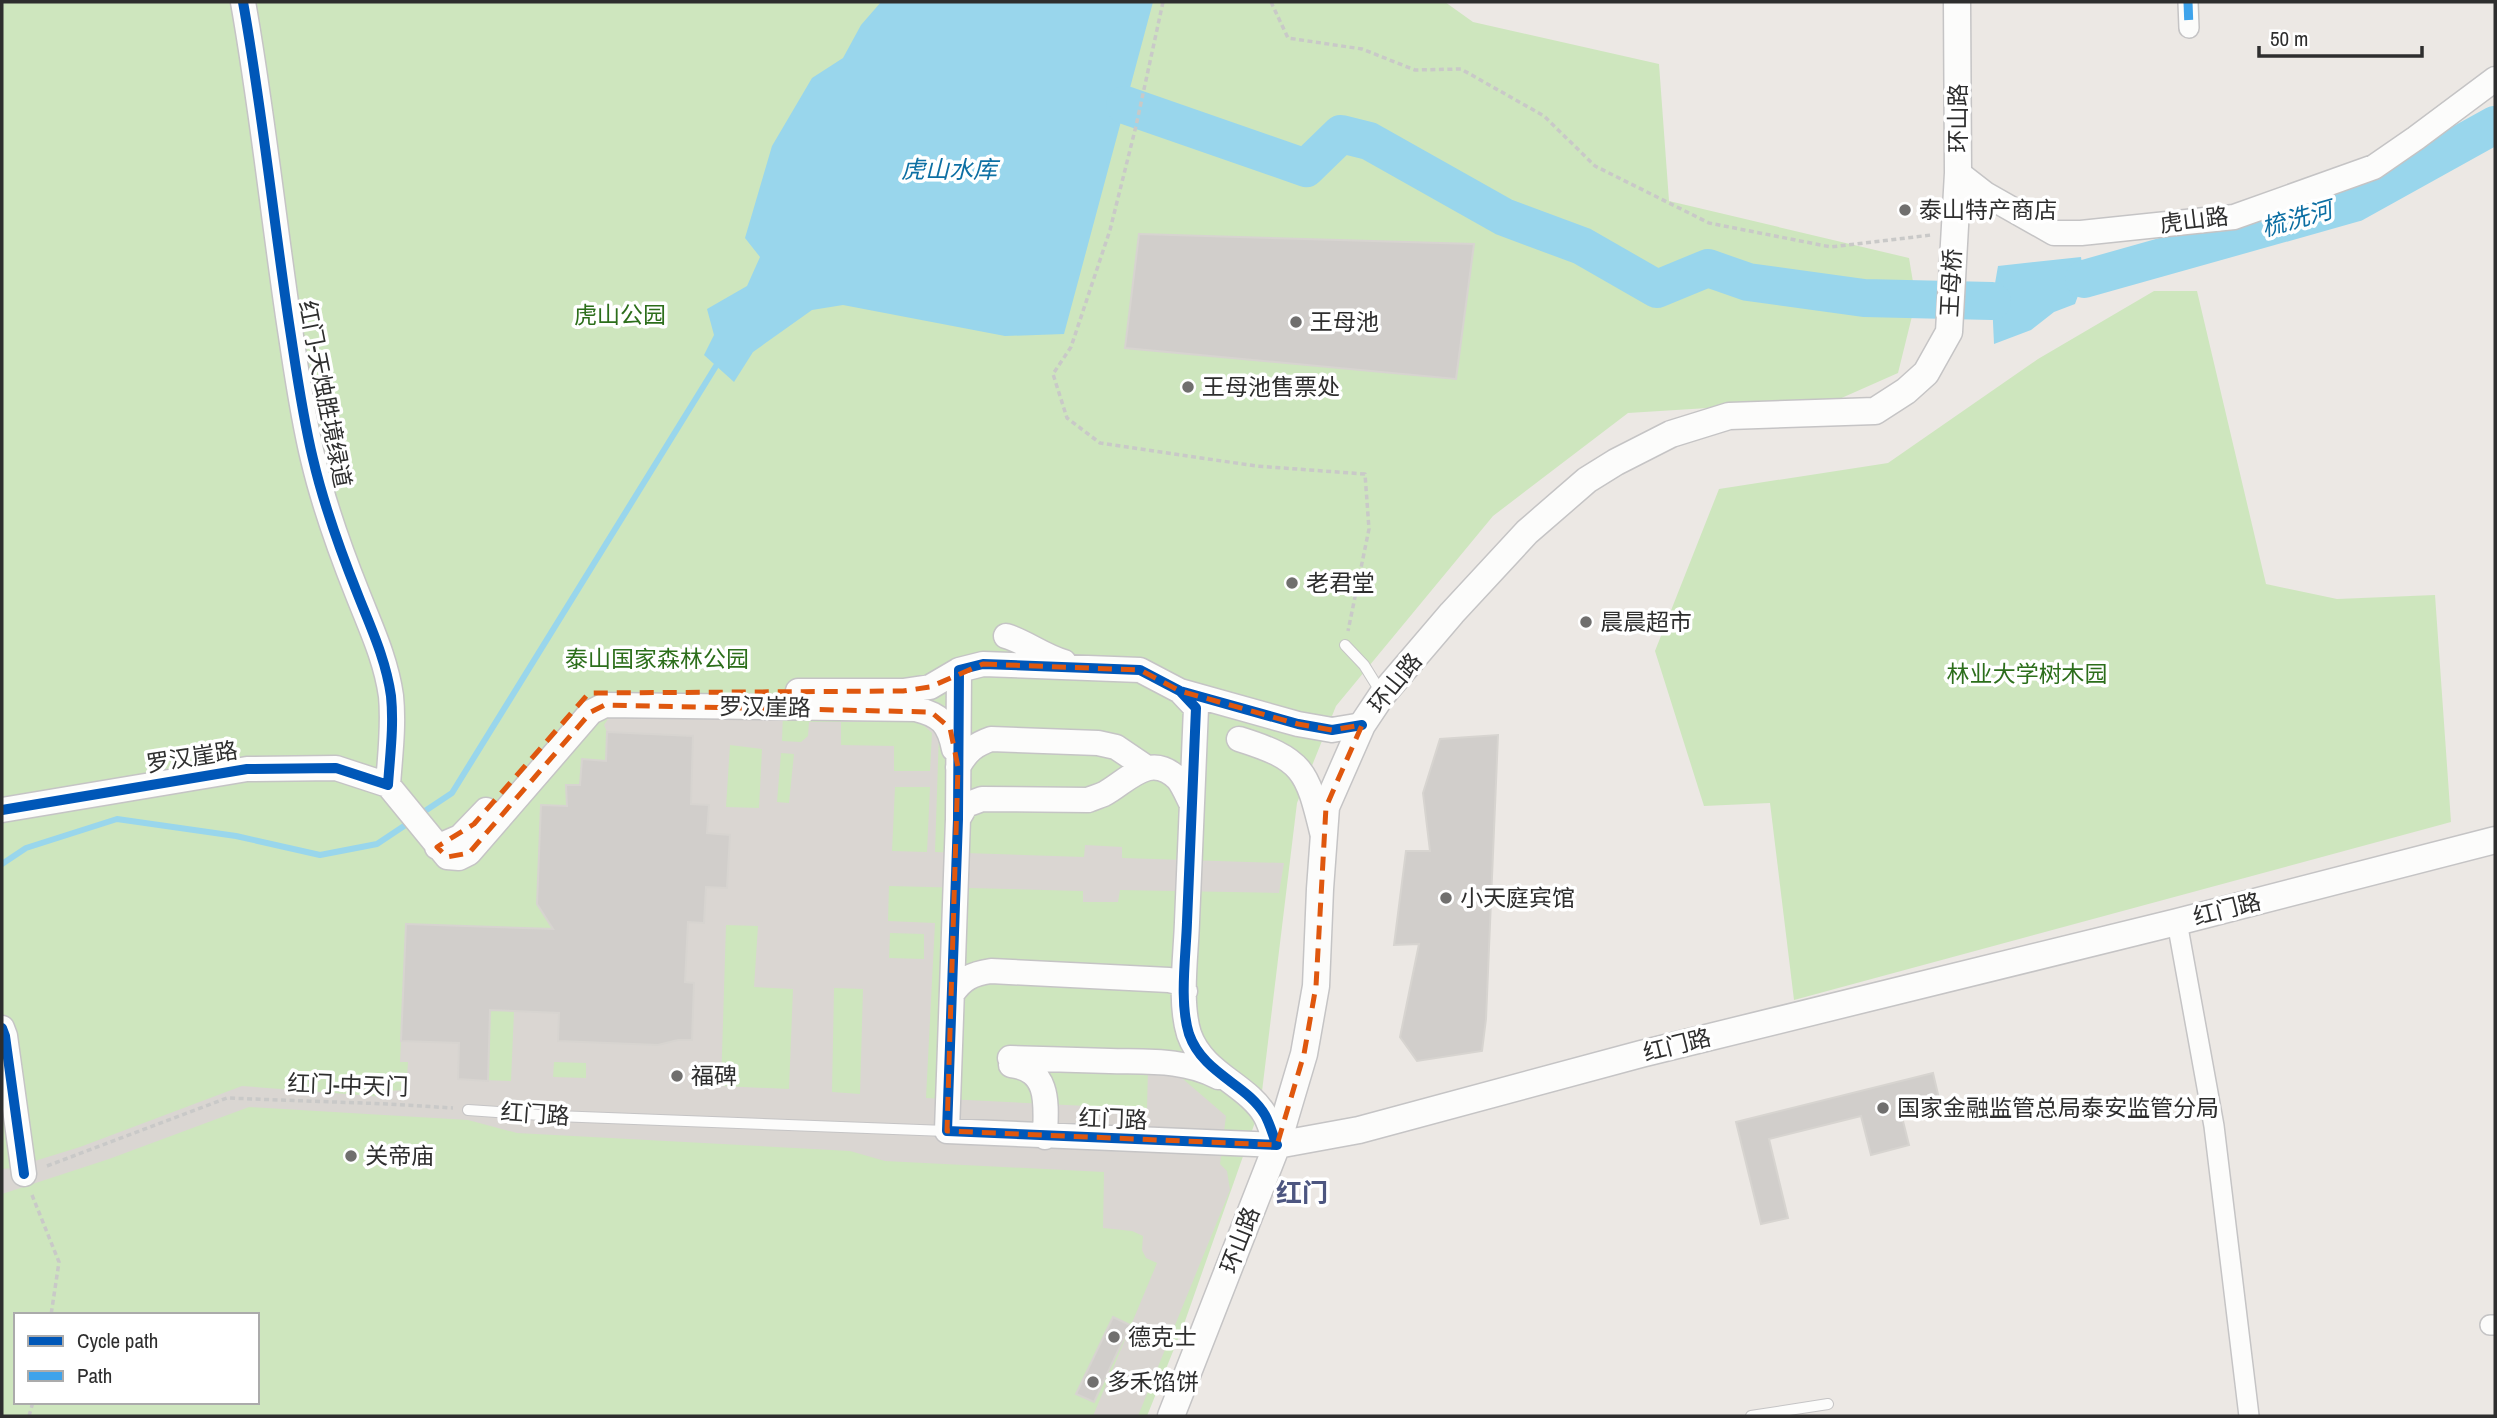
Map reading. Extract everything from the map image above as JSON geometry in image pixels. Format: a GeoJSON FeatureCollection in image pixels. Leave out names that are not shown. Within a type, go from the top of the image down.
{"type":"FeatureCollection","features":[{"type":"Feature","properties":{"kind":"main road","name":"环山路"},"geometry":{"type":"LineString","coordinates":[[1954,233],[1958,173],[1957,2]]}},
{"type":"Feature","properties":{"kind":"main road","name":"王母桥"},"geometry":{"type":"LineString","coordinates":[[1949,332],[1954,233]]}},
{"type":"Feature","properties":{"kind":"main road","name":"环山路"},"geometry":{"type":"LineString","coordinates":[[1171,1416],[1277,1145],[1304,1054],[1316,985],[1326,807],[1362,724],[1382,695],[1452,613],[1527,533],[1587,480],[1671,434],[1729,416],[1875,411],[1906,391],[1926,373],[1949,332]]}},
{"type":"Feature","properties":{"kind":"main road","name":"红门路"},"geometry":{"type":"LineString","coordinates":[[1277,1145],[1359,1130],[1641,1054],[2177,922],[2495,840]]}},
{"type":"Feature","properties":{"kind":"street","name":"红门-天烛胜境绿道"},"geometry":{"type":"LineString","coordinates":[[243,2],[257,81],[298,383],[313,459],[328,518],[383,657],[391,696],[393,748],[389,759],[388,785]]}},
{"type":"Feature","properties":{"kind":"street"},"geometry":{"type":"LineString","coordinates":[[2189,2],[2189,28]]}},
{"type":"Feature","properties":{"kind":"street","name":"虎山路"},"geometry":{"type":"LineString","coordinates":[[1958,173],[1985,194],[2054,233],[2081,233],[2234,217],[2374,167],[2495,79]]}},
{"type":"Feature","properties":{"kind":"street"},"geometry":{"type":"LineString","coordinates":[[1006,636],[1051,658],[1081,667]]}},
{"type":"Feature","properties":{"kind":"street"},"geometry":{"type":"LineString","coordinates":[[947,1131],[958,819],[959,670],[983,664],[1140,670],[1180,691],[1297,724],[1332,730],[1362,724]]}},
{"type":"Feature","properties":{"kind":"street","name":"罗汉崖路"},"geometry":{"type":"LineString","coordinates":[[958,767],[950,728],[931,712],[916,709],[605,705],[591,712],[469,853],[459,858],[447,857],[438,847],[460,837],[474,824],[589,693],[603,689],[903,691],[930,687],[959,670]]}},
{"type":"Feature","properties":{"kind":"street"},"geometry":{"type":"LineString","coordinates":[[1180,691],[1196,708],[1186,1017],[1190,1036],[1200,1054],[1231,1084]]}},
{"type":"Feature","properties":{"kind":"street"},"geometry":{"type":"LineString","coordinates":[[958,767],[976,744],[991,739],[1098,743],[1116,747],[1147,768]]}},
{"type":"Feature","properties":{"kind":"street"},"geometry":{"type":"LineString","coordinates":[[1239,739],[1264,747],[1289,761],[1305,775],[1312,791],[1324,840]]}},
{"type":"Feature","properties":{"kind":"street","name":"罗汉崖路"},"geometry":{"type":"LineString","coordinates":[[2,810],[247,769],[336,768],[388,785]]}},
{"type":"Feature","properties":{"kind":"street"},"geometry":{"type":"LineString","coordinates":[[958,819],[966,805],[982,799],[1088,800],[1104,794],[1134,773],[1147,768],[1163,768],[1179,779],[1191,803]]}},
{"type":"Feature","properties":{"kind":"street"},"geometry":{"type":"LineString","coordinates":[[388,785],[438,847]]}},
{"type":"Feature","properties":{"kind":"street"},"geometry":{"type":"LineString","coordinates":[[2177,922],[2214,1126],[2249,1416]]}},
{"type":"Feature","properties":{"kind":"street"},"geometry":{"type":"LineString","coordinates":[[952,994],[961,980],[973,974],[991,971],[1169,980],[1178,982],[1185,991]]}},
{"type":"Feature","properties":{"kind":"street"},"geometry":{"type":"LineString","coordinates":[[2,1028],[24,1174]]}},
{"type":"Feature","properties":{"kind":"street"},"geometry":{"type":"LineString","coordinates":[[1045,1137],[1044,1091],[1030,1070],[1011,1061],[1186,1065],[1203,1069],[1247,1095],[1265,1114],[1277,1145]]}},
{"type":"Feature","properties":{"kind":"street","name":"红门路"},"geometry":{"type":"LineString","coordinates":[[947,1131],[1277,1145]]}},
{"type":"Feature","properties":{"kind":"lane"},"geometry":{"type":"LineString","coordinates":[[1345,645],[1364,664],[1382,695]]}},
{"type":"Feature","properties":{"kind":"lane","name":"红门路"},"geometry":{"type":"LineString","coordinates":[[468,1110],[556,1116],[947,1131]]}},
{"type":"Feature","properties":{"kind":"lane"},"geometry":{"type":"LineString","coordinates":[[1751,1416],[1828,1404]]}},
{"type":"Feature","properties":{"kind":"path"},"geometry":{"type":"LineString","coordinates":[[1163,2],[1110,230],[1071,348],[1054,374],[1067,418],[1100,443],[1256,466],[1366,474],[1369,529],[1345,645]]}},
{"type":"Feature","properties":{"kind":"path"},"geometry":{"type":"LineString","coordinates":[[1271,2],[1288,38],[1362,48],[1415,70],[1461,69],[1544,117],[1595,166],[1709,223],[1831,247],[1954,233]]}},
{"type":"Feature","properties":{"kind":"path"},"geometry":{"type":"LineString","coordinates":[[24,1174],[59,1262],[51,1313]]}},
{"type":"Feature","properties":{"kind":"highlighted area"},"geometry":{"type":"Polygon","coordinates":[[[983,664],[1140,670],[1180,691],[1298,724],[1332,730],[1362,725],[1326,807],[1316,986],[1304,1054],[1277,1145],[947,1131],[958,767],[950,728],[931,712],[605,705],[591,712],[469,853],[447,857],[437,847],[474,824],[589,693],[903,691],[930,687],[983,664]]]}},
{"type":"Feature","properties":{"kind":"green space","name":"泰山国家森林公园"},"geometry":{"type":"Polygon","coordinates":[[[2,2],[1445,2],[1473,22],[1659,64],[1669,201],[1909,258],[1916,300],[1898,373],[1837,400],[1628,413],[1493,516],[1336,706],[1297,803],[1260,1108],[1184,1324],[1147,1416],[2,1416],[2,2]]]}},
{"type":"Feature","properties":{"kind":"green space","name":"林业大学树木园"},"geometry":{"type":"Polygon","coordinates":[[[2154,291],[2197,291],[2266,584],[2337,599],[2435,595],[2451,822],[1794,1000],[1770,803],[1704,806],[1655,651],[1719,489],[1888,463],[2038,359],[2154,291]]]}},
{"type":"Feature","properties":{"kind":"shaded area"},"geometry":{"type":"Polygon","coordinates":[[[842,712],[915,713],[939,732],[935,852],[1084,857],[1085,845],[1122,847],[1122,858],[1284,863],[1279,893],[1120,890],[1118,902],[1083,902],[1083,891],[889,886],[888,921],[935,923],[926,1098],[1147,1109],[1148,1068],[1176,1073],[1226,1116],[1220,1164],[1227,1171],[1230,1190],[1138,1416],[1093,1416],[1157,1263],[1146,1258],[1142,1250],[1143,1236],[1132,1231],[1103,1228],[1104,1172],[885,1161],[850,1151],[517,1133],[468,1120],[249,1107],[109,1159],[2,1194],[2,1169],[80,1147],[242,1086],[386,1097],[388,1091],[406,1090],[408,1062],[400,1062],[401,1041],[459,1043],[458,1079],[511,1081],[514,1011],[559,1013],[558,1041],[692,1040],[694,983],[669,981],[688,922],[704,923],[706,887],[727,888],[730,835],[707,833],[709,809],[706,805],[691,804],[693,736],[607,732],[604,725],[612,713],[783,713],[782,741],[801,742],[808,736],[809,722],[841,722],[842,712]],[[841,722],[841,745],[894,746],[894,771],[930,771],[932,733],[920,722],[841,722]],[[730,745],[726,807],[759,808],[762,749],[730,745]],[[781,753],[777,802],[789,803],[794,754],[781,753]],[[895,787],[892,851],[927,852],[930,787],[895,787]],[[726,925],[721,1086],[789,1089],[793,989],[754,987],[758,926],[726,925]],[[890,933],[889,958],[924,959],[924,934],[890,933]],[[834,988],[832,1092],[860,1094],[863,989],[834,988]],[[554,1062],[553,1077],[586,1078],[586,1063],[554,1062]]]}},
{"type":"Feature","properties":{"kind":"water","name":"虎山水库"},"geometry":{"type":"Polygon","coordinates":[[[881,2],[1153,2],[1064,334],[1005,336],[843,305],[812,310],[753,352],[734,382],[704,355],[714,335],[707,309],[747,286],[760,257],[745,238],[772,146],[812,78],[843,58],[861,25],[881,2]]]}},
{"type":"Feature","properties":{"kind":"water"},"geometry":{"type":"Polygon","coordinates":[[[2081,257],[2084,279],[2075,304],[2054,312],[2031,330],[1994,344],[1992,301],[1998,266],[2081,257]]]}},
{"type":"Feature","properties":{"kind":"building","name":"王母池"},"geometry":{"type":"Polygon","coordinates":[[[1139,234],[1474,244],[1456,379],[1125,348],[1139,234]]]}},
{"type":"Feature","properties":{"kind":"building"},"geometry":{"type":"Polygon","coordinates":[[[607,732],[693,736],[691,804],[709,805],[707,833],[730,835],[727,888],[706,887],[704,923],[688,922],[685,982],[694,983],[692,1040],[658,1045],[558,1041],[559,1013],[490,1010],[488,1081],[458,1079],[459,1043],[401,1041],[406,924],[553,929],[537,904],[541,805],[567,806],[566,785],[580,785],[582,759],[606,761],[607,732]]]}},
{"type":"Feature","properties":{"kind":"building","name":"小天庭宾馆"},"geometry":{"type":"Polygon","coordinates":[[[1498,735],[1486,1019],[1482,1051],[1417,1061],[1400,1037],[1419,944],[1394,945],[1406,851],[1430,851],[1423,793],[1440,739],[1498,735]]]}},
{"type":"Feature","properties":{"kind":"building"},"geometry":{"type":"Polygon","coordinates":[[[1933,1073],[1941,1107],[1902,1117],[1909,1145],[1871,1155],[1861,1116],[1769,1139],[1788,1218],[1761,1224],[1736,1122],[1933,1073]]]}},
{"type":"Feature","properties":{"kind":"building"},"geometry":{"type":"Polygon","coordinates":[[[1113,1317],[1130,1325],[1094,1402],[1076,1394],[1113,1317]]]}},
{"type":"Feature","properties":{"kind":"waterway"},"geometry":{"type":"LineString","coordinates":[[1125,105],[1306,168],[1341,134],[1369,141],[1504,217],[1582,246],[1657,289],[1708,268],[1748,282],[1864,298],[1992,301]]}},
{"type":"Feature","properties":{"kind":"waterway","name":"梳洗河"},"geometry":{"type":"LineString","coordinates":[[2084,279],[2354,203],[2495,125]]}},
{"type":"Feature","properties":{"kind":"waterway"},"geometry":{"type":"LineString","coordinates":[[419,815],[452,793],[716,366]]}},
{"type":"Feature","properties":{"kind":"waterway"},"geometry":{"type":"LineString","coordinates":[[2,864],[26,848],[117,819],[236,836],[320,855],[377,844],[410,822]]}},
{"type":"Feature","properties":{"kind":"marked path"},"geometry":{"type":"LineString","coordinates":[[2188,2],[2189,28]]}},
{"type":"Feature","properties":{"kind":"cycle path"},"geometry":{"type":"LineString","coordinates":[[2,810],[247,769],[336,768],[388,785],[392,718],[389,683],[378,644],[333,528],[309,442],[289,323],[243,2]]}},
{"type":"Feature","properties":{"kind":"cycle path"},"geometry":{"type":"LineString","coordinates":[[1180,691],[1196,708],[1184,978],[1186,1021],[1189,1034],[1204,1059],[1257,1104],[1267,1119],[1277,1145],[947,1131],[958,819],[959,670],[983,664],[1140,670],[1180,691],[1298,724],[1332,730],[1362,725]]}},
{"type":"Feature","properties":{"kind":"cycle path"},"geometry":{"type":"LineString","coordinates":[[2,1028],[24,1174]]}},
{"type":"Feature","properties":{"kind":"place","name":"泰山特产商店"},"geometry":{"type":"Point","coordinates":[1905,210]}},
{"type":"Feature","properties":{"kind":"place","name":"王母池"},"geometry":{"type":"Point","coordinates":[1296,322]}},
{"type":"Feature","properties":{"kind":"place","name":"王母池售票处"},"geometry":{"type":"Point","coordinates":[1188,387]}},
{"type":"Feature","properties":{"kind":"place","name":"老君堂"},"geometry":{"type":"Point","coordinates":[1292,583]}},
{"type":"Feature","properties":{"kind":"place","name":"晨晨超市"},"geometry":{"type":"Point","coordinates":[1586,622]}},
{"type":"Feature","properties":{"kind":"place","name":"小天庭宾馆"},"geometry":{"type":"Point","coordinates":[1446,898]}},
{"type":"Feature","properties":{"kind":"place","name":"福碑"},"geometry":{"type":"Point","coordinates":[677,1076]}},
{"type":"Feature","properties":{"kind":"place","name":"国家金融监管总局泰安监管分局"},"geometry":{"type":"Point","coordinates":[1883,1108]}},
{"type":"Feature","properties":{"kind":"place","name":"关帝庙"},"geometry":{"type":"Point","coordinates":[351,1156]}},
{"type":"Feature","properties":{"kind":"place","name":"德克士"},"geometry":{"type":"Point","coordinates":[1114,1337]}},
{"type":"Feature","properties":{"kind":"place","name":"多禾馅饼"},"geometry":{"type":"Point","coordinates":[1093,1382]}},
{"type":"Feature","properties":{"kind":"district","name":"红门"},"geometry":{"type":"Point","coordinates":[1302,1193]}},
{"type":"Feature","properties":{"kind":"park label","name":"虎山公园"},"geometry":{"type":"Point","coordinates":[620,315]}}]}
